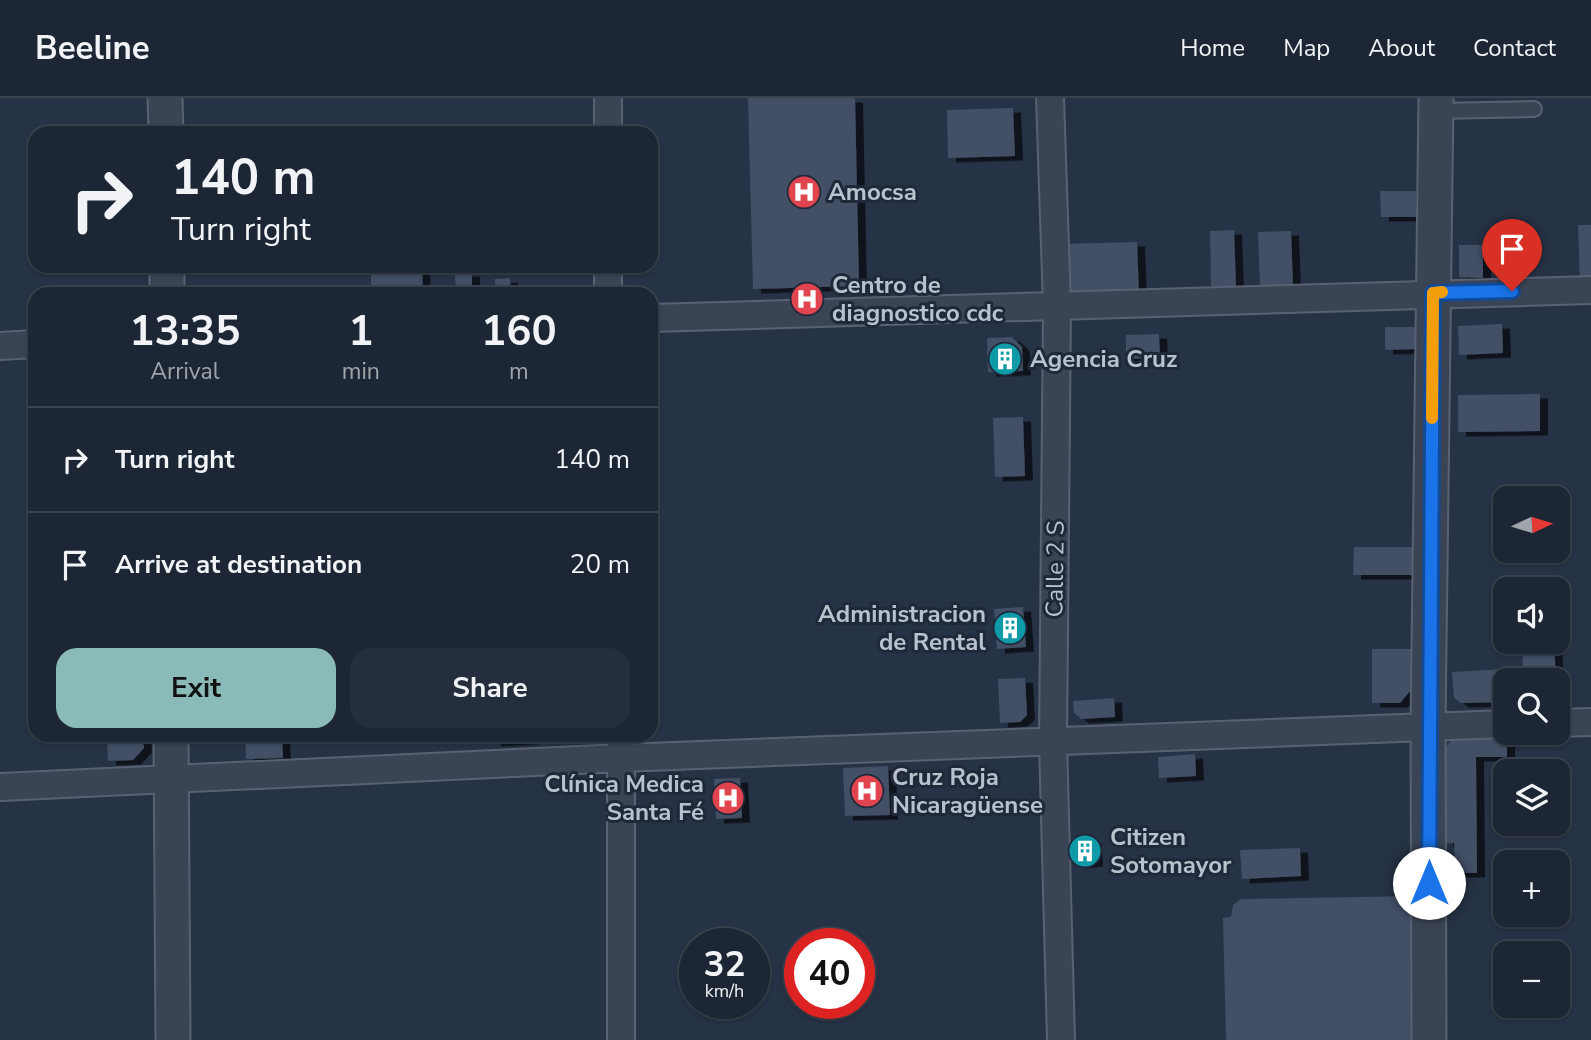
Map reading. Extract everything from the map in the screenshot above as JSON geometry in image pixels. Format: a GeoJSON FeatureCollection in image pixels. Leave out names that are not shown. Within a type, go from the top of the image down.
{"type":"FeatureCollection","features":[{"type":"Feature","properties":{"kind":"street"},"geometry":{"type":"LineString","coordinates":[[165,98],[166,126]]}},
{"type":"Feature","properties":{"kind":"street"},"geometry":{"type":"LineString","coordinates":[[608,98],[608,126]]}},
{"type":"Feature","properties":{"kind":"street","name":"Calle 2 S"},"geometry":{"type":"LineString","coordinates":[[1050,98],[1057,306],[1053,742],[1061,1040]]}},
{"type":"Feature","properties":{"kind":"street"},"geometry":{"type":"LineString","coordinates":[[1429,1040],[1428,726],[1436,104]]}},
{"type":"Feature","properties":{"kind":"street"},"geometry":{"type":"LineString","coordinates":[[658,318],[1591,290]]}},
{"type":"Feature","properties":{"kind":"street"},"geometry":{"type":"LineString","coordinates":[[0,346],[28,344]]}},
{"type":"Feature","properties":{"kind":"street"},"geometry":{"type":"LineString","coordinates":[[1570,723],[1591,722]]}},
{"type":"Feature","properties":{"kind":"street"},"geometry":{"type":"LineString","coordinates":[[0,787],[172,781],[621,747],[1053,742],[1493,724]]}},
{"type":"Feature","properties":{"kind":"street"},"geometry":{"type":"LineString","coordinates":[[171,742],[173,1040]]}},
{"type":"Feature","properties":{"kind":"street"},"geometry":{"type":"LineString","coordinates":[[621,747],[621,1040]]}},
{"type":"Feature","properties":{"kind":"lane"},"geometry":{"type":"LineString","coordinates":[[1436,104],[1534,109]]}},
{"type":"Feature","properties":{"kind":"building","name":"Amocsa"},"geometry":{"type":"Polygon","coordinates":[[[748,98],[855,98],[859,286],[753,289],[748,98]]]}},
{"type":"Feature","properties":{"kind":"building"},"geometry":{"type":"Polygon","coordinates":[[[1013,108],[1015,156],[948,158],[947,110],[1013,108]]]}},
{"type":"Feature","properties":{"kind":"building"},"geometry":{"type":"Polygon","coordinates":[[[1380,191],[1416,191],[1416,217],[1381,217],[1380,191]]]}},
{"type":"Feature","properties":{"kind":"building"},"geometry":{"type":"Polygon","coordinates":[[[1578,225],[1591,225],[1591,283],[1580,283],[1578,225]]]}},
{"type":"Feature","properties":{"kind":"building"},"geometry":{"type":"Polygon","coordinates":[[[1234,230],[1236,286],[1211,287],[1210,231],[1234,230]]]}},
{"type":"Feature","properties":{"kind":"building"},"geometry":{"type":"Polygon","coordinates":[[[1291,231],[1293,286],[1260,287],[1258,232],[1291,231]]]}},
{"type":"Feature","properties":{"kind":"building"},"geometry":{"type":"Polygon","coordinates":[[[1137,242],[1139,295],[1062,297],[1060,244],[1137,242]]]}},
{"type":"Feature","properties":{"kind":"building"},"geometry":{"type":"Polygon","coordinates":[[[1459,245],[1483,245],[1483,278],[1459,277],[1459,245]]]}},
{"type":"Feature","properties":{"kind":"building"},"geometry":{"type":"Polygon","coordinates":[[[371,273],[422,273],[423,287],[371,287],[371,273]]]}},
{"type":"Feature","properties":{"kind":"building"},"geometry":{"type":"Polygon","coordinates":[[[455,273],[472,273],[472,287],[456,287],[455,273]]]}},
{"type":"Feature","properties":{"kind":"building"},"geometry":{"type":"Polygon","coordinates":[[[510,278],[511,287],[496,287],[495,279],[510,278]]]}},
{"type":"Feature","properties":{"kind":"building"},"geometry":{"type":"Polygon","coordinates":[[[1502,324],[1503,353],[1459,355],[1458,326],[1502,324]]]}},
{"type":"Feature","properties":{"kind":"building"},"geometry":{"type":"Polygon","coordinates":[[[1385,327],[1416,327],[1416,349],[1385,350],[1385,327]]]}},
{"type":"Feature","properties":{"kind":"building"},"geometry":{"type":"Polygon","coordinates":[[[1159,334],[1160,358],[1126,359],[1126,335],[1159,334]]]}},
{"type":"Feature","properties":{"kind":"building","name":"Agencia Cruz"},"geometry":{"type":"Polygon","coordinates":[[[1012,337],[1022,347],[1023,371],[988,372],[987,338],[1012,337]]]}},
{"type":"Feature","properties":{"kind":"building"},"geometry":{"type":"Polygon","coordinates":[[[1540,394],[1540,431],[1458,432],[1458,395],[1540,394]]]}},
{"type":"Feature","properties":{"kind":"building"},"geometry":{"type":"Polygon","coordinates":[[[1023,417],[1025,476],[995,477],[993,418],[1023,417]]]}},
{"type":"Feature","properties":{"kind":"building"},"geometry":{"type":"Polygon","coordinates":[[[1354,547],[1413,547],[1413,575],[1353,575],[1354,547]]]}},
{"type":"Feature","properties":{"kind":"building","name":"Administracion de Rental"},"geometry":{"type":"Polygon","coordinates":[[[1023,607],[1026,647],[997,649],[994,609],[1023,607]]]}},
{"type":"Feature","properties":{"kind":"building"},"geometry":{"type":"Polygon","coordinates":[[[1372,649],[1411,649],[1411,690],[1400,703],[1372,703],[1372,649]]]}},
{"type":"Feature","properties":{"kind":"building"},"geometry":{"type":"Polygon","coordinates":[[[1522,654],[1555,654],[1555,668],[1523,668],[1522,654]]]}},
{"type":"Feature","properties":{"kind":"building"},"geometry":{"type":"Polygon","coordinates":[[[1493,670],[1493,702],[1461,703],[1454,698],[1452,672],[1493,670]]]}},
{"type":"Feature","properties":{"kind":"building"},"geometry":{"type":"Polygon","coordinates":[[[1025,678],[1027,715],[1020,722],[1000,723],[998,679],[1025,678]]]}},
{"type":"Feature","properties":{"kind":"building"},"geometry":{"type":"Polygon","coordinates":[[[1114,698],[1115,717],[1081,719],[1074,713],[1073,701],[1114,698]]]}},
{"type":"Feature","properties":{"kind":"building"},"geometry":{"type":"Polygon","coordinates":[[[1462,731],[1493,732],[1493,745],[1507,745],[1507,757],[1476,757],[1477,873],[1455,873],[1454,843],[1445,843],[1445,747],[1462,731]]]}},
{"type":"Feature","properties":{"kind":"building"},"geometry":{"type":"Polygon","coordinates":[[[107,742],[144,742],[144,748],[133,760],[108,761],[107,742]]]}},
{"type":"Feature","properties":{"kind":"building"},"geometry":{"type":"Polygon","coordinates":[[[245,742],[282,742],[283,758],[246,759],[245,742]]]}},
{"type":"Feature","properties":{"kind":"building"},"geometry":{"type":"Polygon","coordinates":[[[1195,754],[1196,776],[1159,778],[1158,757],[1195,754]]]}},
{"type":"Feature","properties":{"kind":"building","name":"Cruz Roja Nicaragüense"},"geometry":{"type":"Polygon","coordinates":[[[888,766],[890,815],[845,816],[843,768],[888,766]]]}},
{"type":"Feature","properties":{"kind":"building","name":"Clínica Medica Santa Fé"},"geometry":{"type":"Polygon","coordinates":[[[740,778],[742,818],[716,819],[714,779],[740,778]]]}},
{"type":"Feature","properties":{"kind":"building","name":"Citizen Sotomayor"},"geometry":{"type":"Polygon","coordinates":[[[1094,839],[1095,862],[1077,864],[1075,841],[1094,839]]]}},
{"type":"Feature","properties":{"kind":"building"},"geometry":{"type":"Polygon","coordinates":[[[1300,848],[1301,876],[1242,879],[1240,850],[1300,848]]]}},
{"type":"Feature","properties":{"kind":"building"},"geometry":{"type":"Polygon","coordinates":[[[1417,896],[1420,1040],[1226,1040],[1223,918],[1231,917],[1233,905],[1241,899],[1417,896]]]}},
{"type":"Feature","properties":{"kind":"slow traffic"},"geometry":{"type":"LineString","coordinates":[[1432,418],[1433,293],[1442,292]]}},
{"type":"Feature","properties":{"kind":"place","name":"Amocsa"},"geometry":{"type":"Point","coordinates":[804,192]}},
{"type":"Feature","properties":{"kind":"place","name":"Centro de diagnostico cdc"},"geometry":{"type":"Point","coordinates":[807,299]}},
{"type":"Feature","properties":{"kind":"place","name":"Agencia Cruz"},"geometry":{"type":"Point","coordinates":[1005,359]}},
{"type":"Feature","properties":{"kind":"place","name":"Administracion de Rental"},"geometry":{"type":"Point","coordinates":[1010,628]}},
{"type":"Feature","properties":{"kind":"place","name":"Cruz Roja Nicaragüense"},"geometry":{"type":"Point","coordinates":[867,791]}},
{"type":"Feature","properties":{"kind":"place","name":"Clínica Medica Santa Fé"},"geometry":{"type":"Point","coordinates":[728,798]}},
{"type":"Feature","properties":{"kind":"place","name":"Citizen Sotomayor"},"geometry":{"type":"Point","coordinates":[1085,851]}},
{"type":"Feature","properties":{"kind":"route"},"geometry":{"type":"LineString","coordinates":[[1429,883],[1433,293],[1512,291]]}}]}
